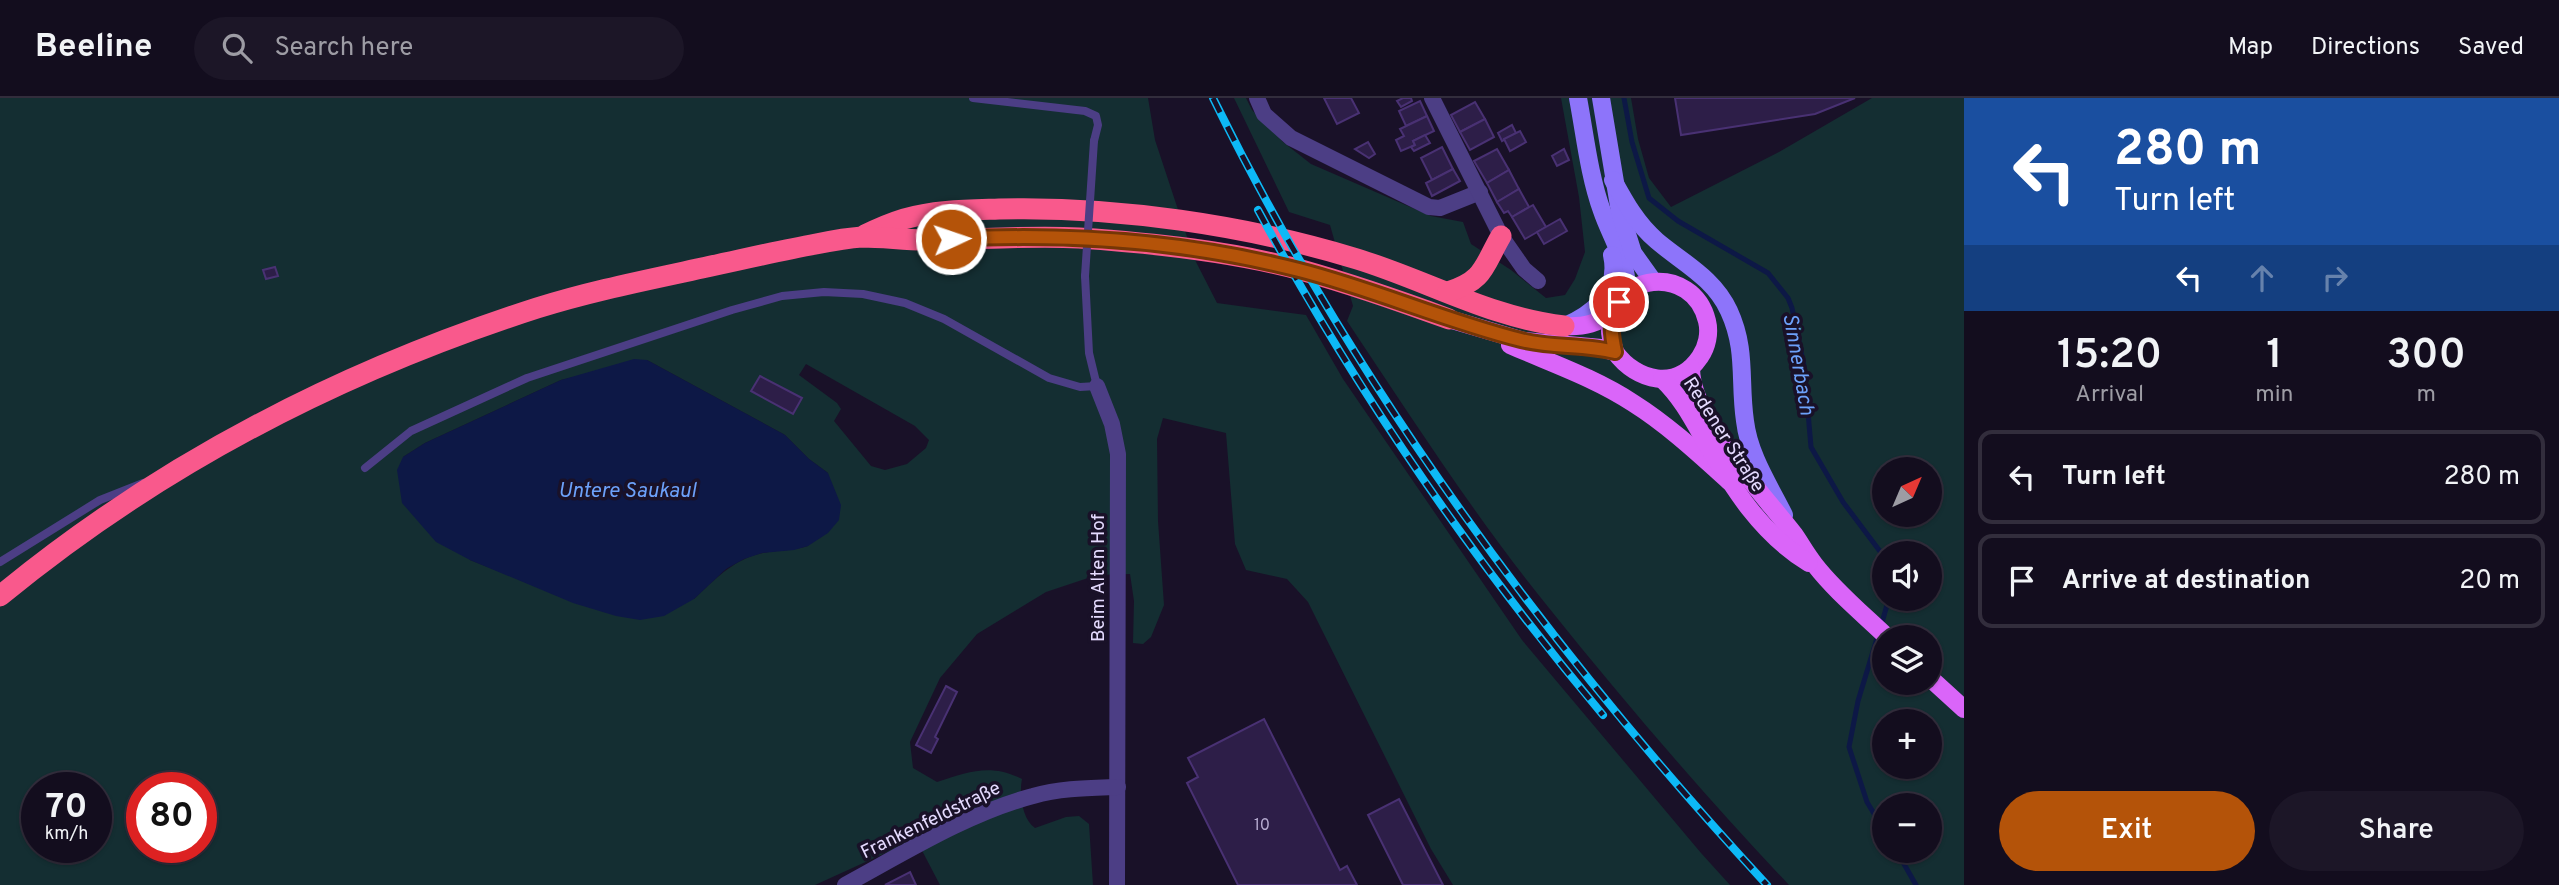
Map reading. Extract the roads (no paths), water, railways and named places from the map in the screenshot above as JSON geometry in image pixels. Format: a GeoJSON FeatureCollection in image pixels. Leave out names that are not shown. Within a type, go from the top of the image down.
{"type":"FeatureCollection","features":[{"type":"Feature","properties":{"kind":"highway"},"geometry":{"type":"LineString","coordinates":[[0,596],[99,520],[166,476],[227,440],[328,388],[397,358],[540,307],[631,283],[860,237],[904,219],[970,210],[1045,208],[1136,215],[1220,228],[1355,258],[1492,309],[1524,319],[1563,326]]}},
{"type":"Feature","properties":{"kind":"highway"},"geometry":{"type":"LineString","coordinates":[[1448,292],[1464,286],[1482,273],[1501,236]]}},
{"type":"Feature","properties":{"kind":"highway"},"geometry":{"type":"LineString","coordinates":[[860,237],[921,240],[1078,238],[1223,254],[1299,270],[1449,319]]}},
{"type":"Feature","properties":{"kind":"highway"},"geometry":{"type":"LineString","coordinates":[[1482,273],[1485,295],[1492,309]]}},
{"type":"Feature","properties":{"kind":"main road"},"geometry":{"type":"LineString","coordinates":[[1563,326],[1587,316],[1608,293],[1614,262],[1589,161],[1578,98]]}},
{"type":"Feature","properties":{"kind":"main road"},"geometry":{"type":"LineString","coordinates":[[1601,98],[1620,212],[1633,253],[1653,281]]}},
{"type":"Feature","properties":{"kind":"main road"},"geometry":{"type":"LineString","coordinates":[[1613,180],[1643,227],[1706,279],[1716,289],[1728,310],[1742,355],[1745,423],[1752,451],[1795,535]]}},
{"type":"Feature","properties":{"kind":"main road"},"geometry":{"type":"LineString","coordinates":[[1601,211],[1624,268],[1626,294]]}},
{"type":"Feature","properties":{"kind":"main road"},"geometry":{"type":"LineString","coordinates":[[1563,326],[1598,323],[1614,310],[1626,294],[1643,284],[1653,281],[1668,282],[1683,287],[1695,297],[1704,310],[1708,325],[1707,341],[1691,368],[1662,379],[1648,378],[1635,373],[1615,352],[1610,331],[1614,310]]}},
{"type":"Feature","properties":{"kind":"main road"},"geometry":{"type":"LineString","coordinates":[[1449,319],[1524,341],[1601,348],[1615,352]]}},
{"type":"Feature","properties":{"kind":"main road"},"geometry":{"type":"LineString","coordinates":[[1449,319],[1588,379],[1632,402],[1673,432],[1730,482]]}},
{"type":"Feature","properties":{"kind":"main road","name":"Redener Straße"},"geometry":{"type":"LineString","coordinates":[[1691,368],[1693,389],[1711,422],[1761,495],[1795,535],[1815,566],[1875,625]]}},
{"type":"Feature","properties":{"kind":"main road","name":"Redener Straße"},"geometry":{"type":"LineString","coordinates":[[1662,379],[1683,401],[1730,482],[1769,533],[1815,566]]}},
{"type":"Feature","properties":{"kind":"main road"},"geometry":{"type":"LineString","coordinates":[[1942,689],[1964,709]]}},
{"type":"Feature","properties":{"kind":"street"},"geometry":{"type":"LineString","coordinates":[[1257,98],[1264,114],[1291,138],[1429,206],[1440,208],[1480,192]]}},
{"type":"Feature","properties":{"kind":"street"},"geometry":{"type":"LineString","coordinates":[[1432,98],[1501,236],[1519,263],[1538,281]]}},
{"type":"Feature","properties":{"kind":"street","name":"Beim Alten Hof"},"geometry":{"type":"LineString","coordinates":[[1097,386],[1112,424],[1118,454],[1117,885]]}},
{"type":"Feature","properties":{"kind":"street","name":"Frankenfeldstraße"},"geometry":{"type":"LineString","coordinates":[[845,885],[916,846],[1013,801],[1056,791],[1118,787]]}},
{"type":"Feature","properties":{"kind":"lane","name":"Beim Alten Hof"},"geometry":{"type":"LineString","coordinates":[[973,98],[1085,111],[1096,116],[1098,125],[1094,141],[1085,276],[1089,353],[1097,386]]}},
{"type":"Feature","properties":{"kind":"lane"},"geometry":{"type":"LineString","coordinates":[[365,468],[411,431],[527,378],[782,296],[824,292],[863,294],[905,303],[944,319],[1049,378],[1080,387],[1097,386]]}},
{"type":"Feature","properties":{"kind":"lane"},"geometry":{"type":"LineString","coordinates":[[0,562],[100,500],[131,486],[166,476]]}},
{"type":"Feature","properties":{"kind":"water","name":"Untere Saukaul"},"geometry":{"type":"Polygon","coordinates":[[[634,359],[647,360],[785,435],[828,473],[841,505],[839,520],[828,533],[808,546],[762,553],[744,559],[726,569],[694,599],[664,616],[640,620],[573,603],[470,560],[436,542],[402,503],[397,470],[403,457],[425,443],[561,380],[634,359]]]}},
{"type":"Feature","properties":{"kind":"waterway","name":"Sinnerbach"},"geometry":{"type":"LineString","coordinates":[[1624,98],[1632,142],[1649,198],[1678,221],[1768,273],[1788,298],[1804,366],[1811,447],[1843,502],[1872,541]]}},
{"type":"Feature","properties":{"kind":"waterway","name":"Sinnerbach"},"geometry":{"type":"LineString","coordinates":[[1881,625],[1885,611]]}},
{"type":"Feature","properties":{"kind":"waterway","name":"Sinnerbach"},"geometry":{"type":"LineString","coordinates":[[1872,655],[1858,701],[1849,747],[1872,810]]}},
{"type":"Feature","properties":{"kind":"waterway","name":"Sinnerbach"},"geometry":{"type":"LineString","coordinates":[[1903,863],[1916,885]]}},
{"type":"Feature","properties":{"kind":"railway"},"geometry":{"type":"LineString","coordinates":[[1213,98],[1269,205],[1329,310],[1393,412],[1462,511],[1533,608],[1608,703],[1767,885]]}},
{"type":"Feature","properties":{"kind":"railway"},"geometry":{"type":"LineString","coordinates":[[1258,210],[1334,342],[1418,471],[1507,595],[1603,715]]}}]}
